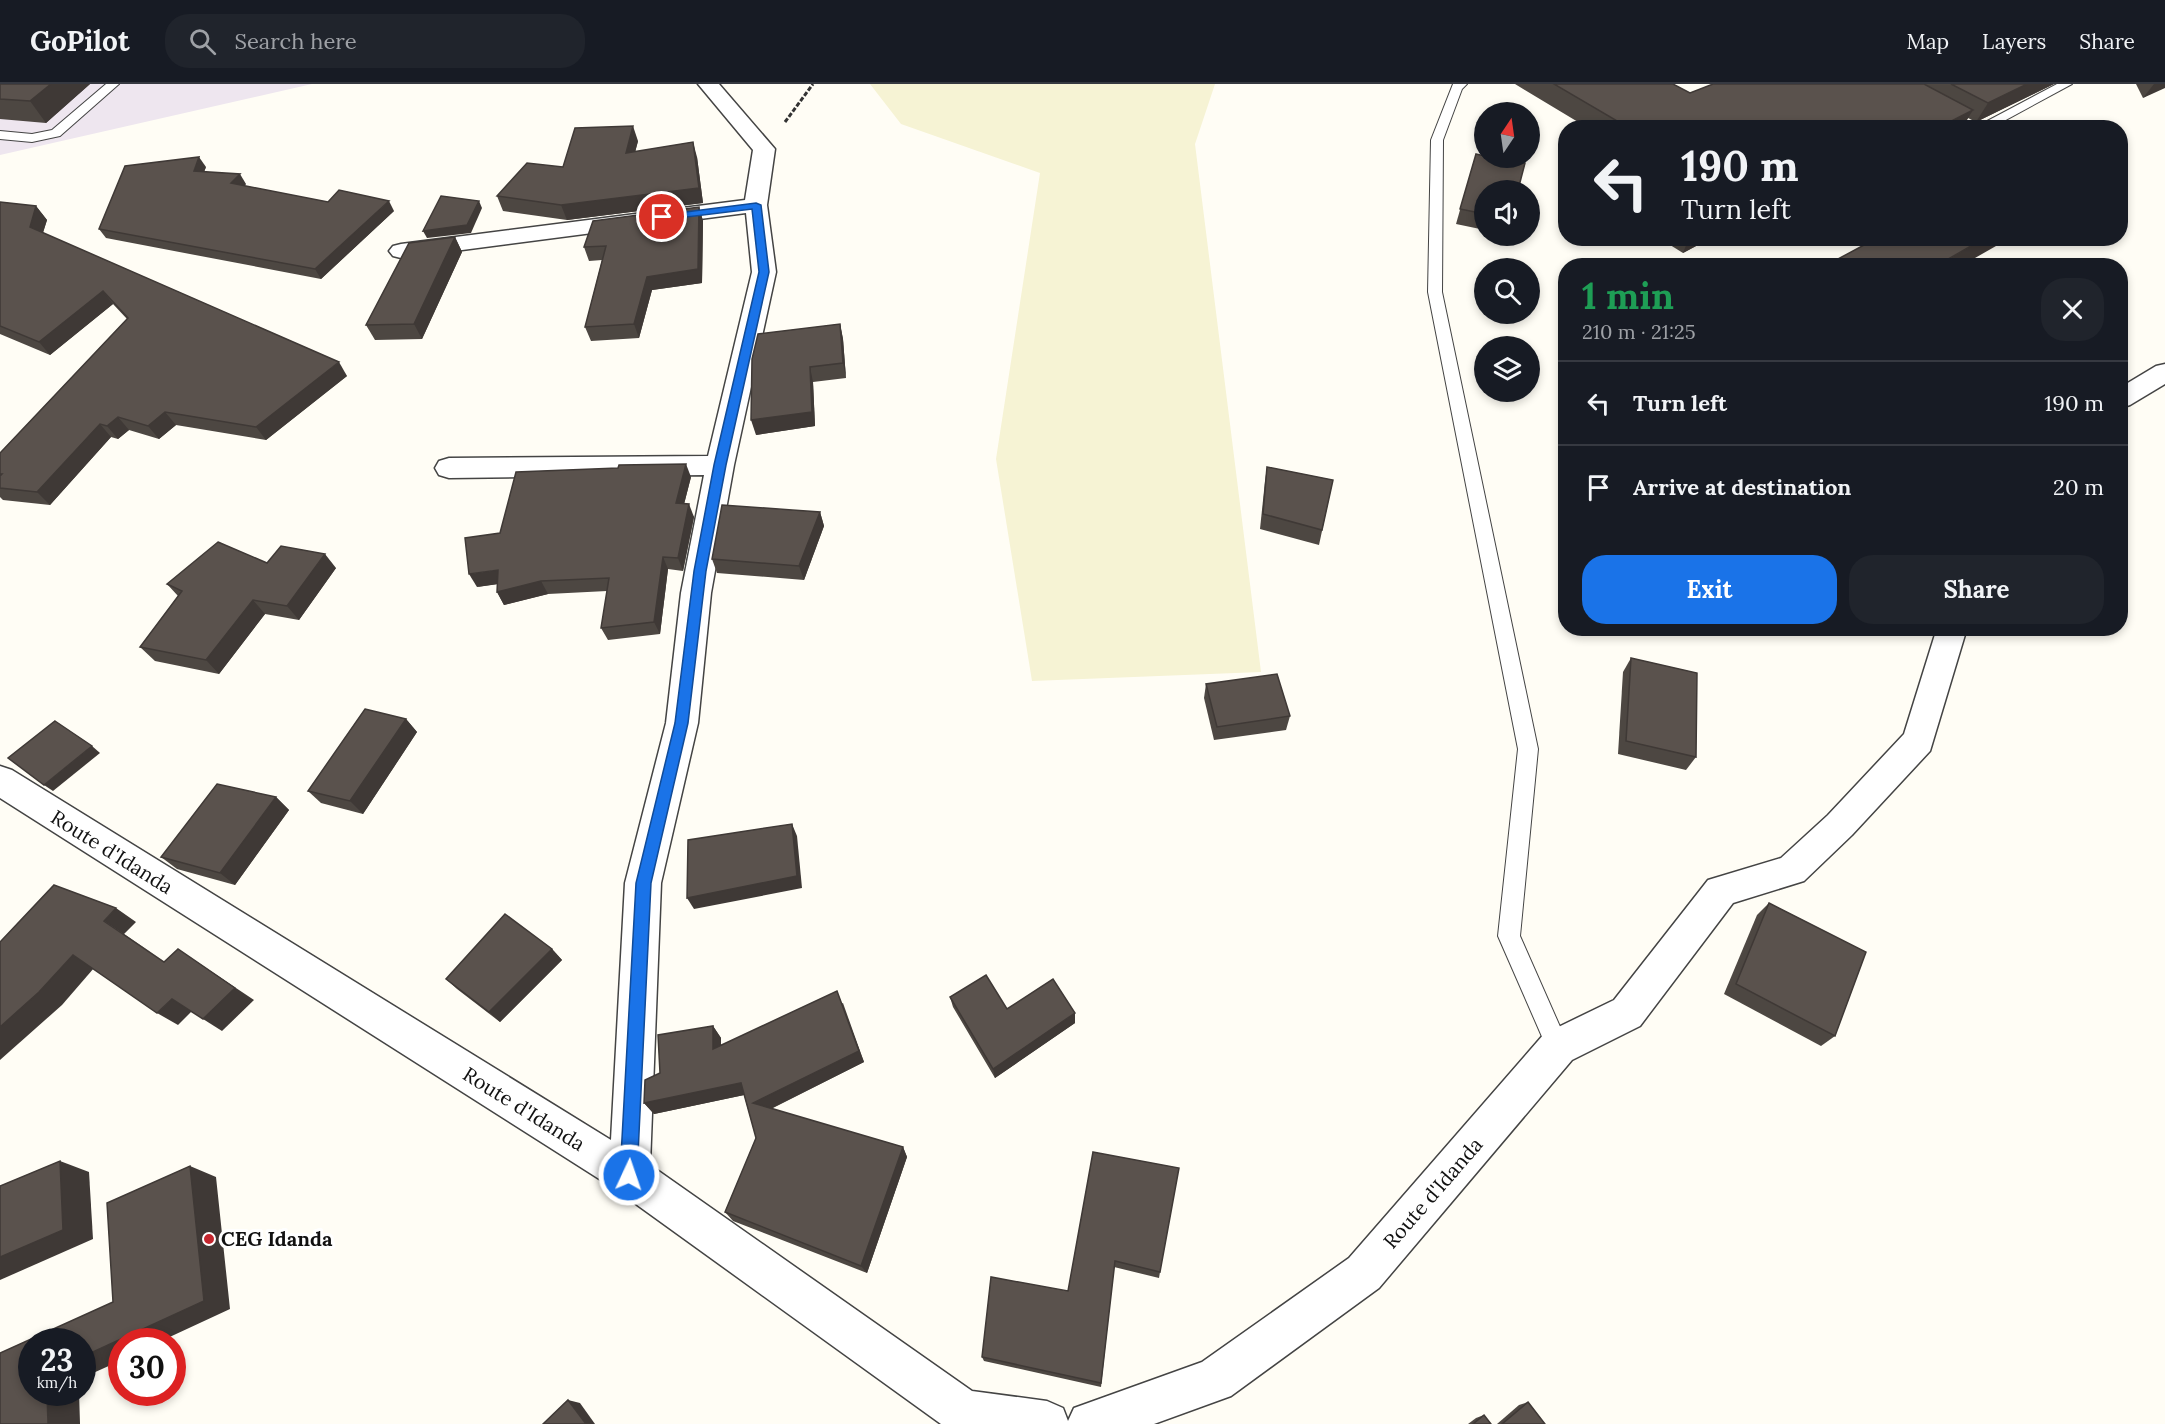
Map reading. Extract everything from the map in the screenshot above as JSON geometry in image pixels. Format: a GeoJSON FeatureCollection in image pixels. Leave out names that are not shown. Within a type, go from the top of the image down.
{"type":"FeatureCollection","features":[{"type":"Feature","properties":{"kind":"street"},"geometry":{"type":"LineString","coordinates":[[629,1175],[644,883],[682,723],[696,593],[720,465],[764,272],[756,205],[764,149],[708,84]]}},
{"type":"Feature","properties":{"kind":"street"},"geometry":{"type":"LineString","coordinates":[[401,251],[756,205]]}},
{"type":"Feature","properties":{"kind":"street"},"geometry":{"type":"LineString","coordinates":[[2128,395],[2165,372]]}},
{"type":"Feature","properties":{"kind":"street"},"geometry":{"type":"LineString","coordinates":[[449,468],[720,465]]}},
{"type":"Feature","properties":{"kind":"street","name":"Route d'Idanda"},"geometry":{"type":"LineString","coordinates":[[1090,1424],[1215,1380],[1364,1273],[1558,1047],[1627,1013],[1721,891],[1792,870],[1840,825],[1918,741],[1950,636]]}},
{"type":"Feature","properties":{"kind":"street","name":"Route d'Idanda"},"geometry":{"type":"LineString","coordinates":[[2,784],[629,1175],[959,1419],[1047,1424]]}},
{"type":"Feature","properties":{"kind":"lane"},"geometry":{"type":"LineString","coordinates":[[0,135],[32,138],[56,133],[113,84]]}},
{"type":"Feature","properties":{"kind":"lane"},"geometry":{"type":"LineString","coordinates":[[1461,84],[1457,87],[1437,140],[1435,292],[1528,749],[1509,936],[1558,1047]]}},
{"type":"Feature","properties":{"kind":"lane"},"geometry":{"type":"LineString","coordinates":[[1996,120],[2066,84]]}},
{"type":"Feature","properties":{"kind":"path"},"geometry":{"type":"LineString","coordinates":[[764,149],[813,84]]}},
{"type":"Feature","properties":{"kind":"shaded area"},"geometry":{"type":"Polygon","coordinates":[[[0,84],[312,84],[0,155],[0,84]]]}},
{"type":"Feature","properties":{"kind":"shaded area"},"geometry":{"type":"Polygon","coordinates":[[[870,84],[1215,84],[1195,144],[1261,672],[1032,681],[996,459],[1040,173],[901,124],[870,84]]]}},
{"type":"Feature","properties":{"kind":"building"},"geometry":{"type":"Polygon","coordinates":[[[0,84],[51,84],[30,101],[0,99],[0,84]]]}},
{"type":"Feature","properties":{"kind":"building"},"geometry":{"type":"Polygon","coordinates":[[[1554,84],[1673,84],[1690,93],[1713,84],[1924,84],[1973,110],[1954,120],[1615,120],[1554,84]]]}},
{"type":"Feature","properties":{"kind":"building"},"geometry":{"type":"Polygon","coordinates":[[[1951,84],[2027,84],[1988,103],[1951,84]]]}},
{"type":"Feature","properties":{"kind":"building"},"geometry":{"type":"Polygon","coordinates":[[[633,126],[626,153],[693,142],[699,188],[561,205],[497,196],[527,163],[563,167],[575,128],[633,126]]]}},
{"type":"Feature","properties":{"kind":"building"},"geometry":{"type":"Polygon","coordinates":[[[199,157],[194,171],[240,174],[231,183],[328,202],[339,190],[389,201],[315,269],[99,229],[125,166],[199,157]]]}},
{"type":"Feature","properties":{"kind":"building"},"geometry":{"type":"Polygon","coordinates":[[[1474,161],[1474,168],[1524,168],[1521,180],[1474,180],[1474,212],[1460,209],[1474,161]]]}},
{"type":"Feature","properties":{"kind":"building"},"geometry":{"type":"Polygon","coordinates":[[[441,196],[479,201],[467,225],[423,231],[441,196]]]}},
{"type":"Feature","properties":{"kind":"building"},"geometry":{"type":"Polygon","coordinates":[[[0,202],[36,206],[30,227],[339,362],[256,427],[165,412],[148,426],[118,417],[107,426],[100,424],[37,492],[0,488],[2,474],[0,474],[0,453],[128,318],[103,291],[39,342],[0,326],[0,202]]]}},
{"type":"Feature","properties":{"kind":"building"},"geometry":{"type":"Polygon","coordinates":[[[699,207],[698,269],[647,277],[634,324],[585,327],[606,246],[584,247],[593,221],[699,207]]]}},
{"type":"Feature","properties":{"kind":"building"},"geometry":{"type":"Polygon","coordinates":[[[455,237],[414,324],[366,325],[409,243],[455,237]]]}},
{"type":"Feature","properties":{"kind":"building"},"geometry":{"type":"Polygon","coordinates":[[[1862,246],[1971,246],[1950,258],[1840,258],[1862,246]]]}},
{"type":"Feature","properties":{"kind":"building"},"geometry":{"type":"Polygon","coordinates":[[[840,324],[843,363],[810,367],[812,412],[751,420],[752,359],[758,334],[840,324]]]}},
{"type":"Feature","properties":{"kind":"building"},"geometry":{"type":"Polygon","coordinates":[[[686,464],[676,503],[689,504],[678,558],[663,557],[654,622],[601,628],[609,578],[541,581],[497,592],[498,570],[469,574],[465,538],[500,533],[516,472],[618,468],[619,465],[686,464]]]}},
{"type":"Feature","properties":{"kind":"building"},"geometry":{"type":"Polygon","coordinates":[[[1267,467],[1333,480],[1322,530],[1263,514],[1267,467]]]}},
{"type":"Feature","properties":{"kind":"building"},"geometry":{"type":"Polygon","coordinates":[[[722,505],[820,512],[799,566],[712,559],[722,505]]]}},
{"type":"Feature","properties":{"kind":"building"},"geometry":{"type":"Polygon","coordinates":[[[218,542],[267,563],[281,546],[325,554],[287,606],[253,600],[206,660],[140,647],[182,591],[167,584],[218,542]]]}},
{"type":"Feature","properties":{"kind":"building"},"geometry":{"type":"Polygon","coordinates":[[[1631,658],[1697,673],[1696,757],[1626,741],[1631,658]]]}},
{"type":"Feature","properties":{"kind":"building"},"geometry":{"type":"Polygon","coordinates":[[[1277,674],[1290,716],[1217,727],[1206,684],[1277,674]]]}},
{"type":"Feature","properties":{"kind":"building"},"geometry":{"type":"Polygon","coordinates":[[[365,709],[406,719],[350,801],[308,791],[365,709]]]}},
{"type":"Feature","properties":{"kind":"building"},"geometry":{"type":"Polygon","coordinates":[[[55,721],[92,746],[44,785],[8,758],[55,721]]]}},
{"type":"Feature","properties":{"kind":"building"},"geometry":{"type":"Polygon","coordinates":[[[217,784],[276,797],[220,873],[161,857],[217,784]]]}},
{"type":"Feature","properties":{"kind":"building"},"geometry":{"type":"Polygon","coordinates":[[[792,824],[797,876],[687,898],[688,840],[792,824]]]}},
{"type":"Feature","properties":{"kind":"building"},"geometry":{"type":"Polygon","coordinates":[[[54,885],[116,908],[104,921],[164,962],[178,949],[235,988],[203,1019],[172,999],[157,1013],[73,955],[39,992],[0,1027],[0,942],[54,885]]]}},
{"type":"Feature","properties":{"kind":"building"},"geometry":{"type":"Polygon","coordinates":[[[1769,903],[1866,952],[1835,1036],[1736,984],[1769,903]]]}},
{"type":"Feature","properties":{"kind":"building"},"geometry":{"type":"Polygon","coordinates":[[[505,914],[552,949],[489,1012],[446,979],[505,914]]]}},
{"type":"Feature","properties":{"kind":"building"},"geometry":{"type":"Polygon","coordinates":[[[986,975],[1007,1009],[1053,979],[1075,1013],[993,1069],[950,997],[986,975]]]}},
{"type":"Feature","properties":{"kind":"building"},"geometry":{"type":"Polygon","coordinates":[[[837,991],[859,1051],[753,1103],[903,1147],[861,1266],[725,1212],[756,1138],[741,1083],[644,1103],[645,1080],[660,1073],[658,1035],[713,1026],[713,1049],[837,991]]]}},
{"type":"Feature","properties":{"kind":"building"},"geometry":{"type":"Polygon","coordinates":[[[1093,1152],[1179,1168],[1160,1272],[1115,1261],[1101,1383],[982,1357],[991,1277],[1068,1291],[1093,1152]]]}},
{"type":"Feature","properties":{"kind":"building"},"geometry":{"type":"Polygon","coordinates":[[[60,1161],[63,1230],[0,1257],[0,1186],[60,1161]]]}},
{"type":"Feature","properties":{"kind":"building"},"geometry":{"type":"Polygon","coordinates":[[[190,1166],[204,1301],[145,1328],[108,1328],[108,1345],[96,1351],[96,1328],[55,1328],[113,1302],[107,1203],[190,1166]]]}},
{"type":"Feature","properties":{"kind":"building"},"geometry":{"type":"Polygon","coordinates":[[[18,1345],[18,1406],[47,1406],[48,1424],[0,1424],[0,1353],[18,1345]]]}},
{"type":"Feature","properties":{"kind":"building"},"geometry":{"type":"Polygon","coordinates":[[[568,1400],[586,1424],[543,1424],[568,1400]]]}},
{"type":"Feature","properties":{"kind":"building"},"geometry":{"type":"Polygon","coordinates":[[[1528,1402],[1545,1424],[1502,1424],[1528,1402]]]}},
{"type":"Feature","properties":{"kind":"building"},"geometry":{"type":"Polygon","coordinates":[[[1484,1415],[1491,1424],[1473,1424],[1484,1415]]]}},
{"type":"Feature","properties":{"kind":"place","name":"CEG Idanda"},"geometry":{"type":"Point","coordinates":[209,1239]}},
{"type":"Feature","properties":{"kind":"route"},"geometry":{"type":"LineString","coordinates":[[629,1175],[644,883],[682,723],[696,593],[720,465],[764,272],[756,205],[662,217]]}}]}
